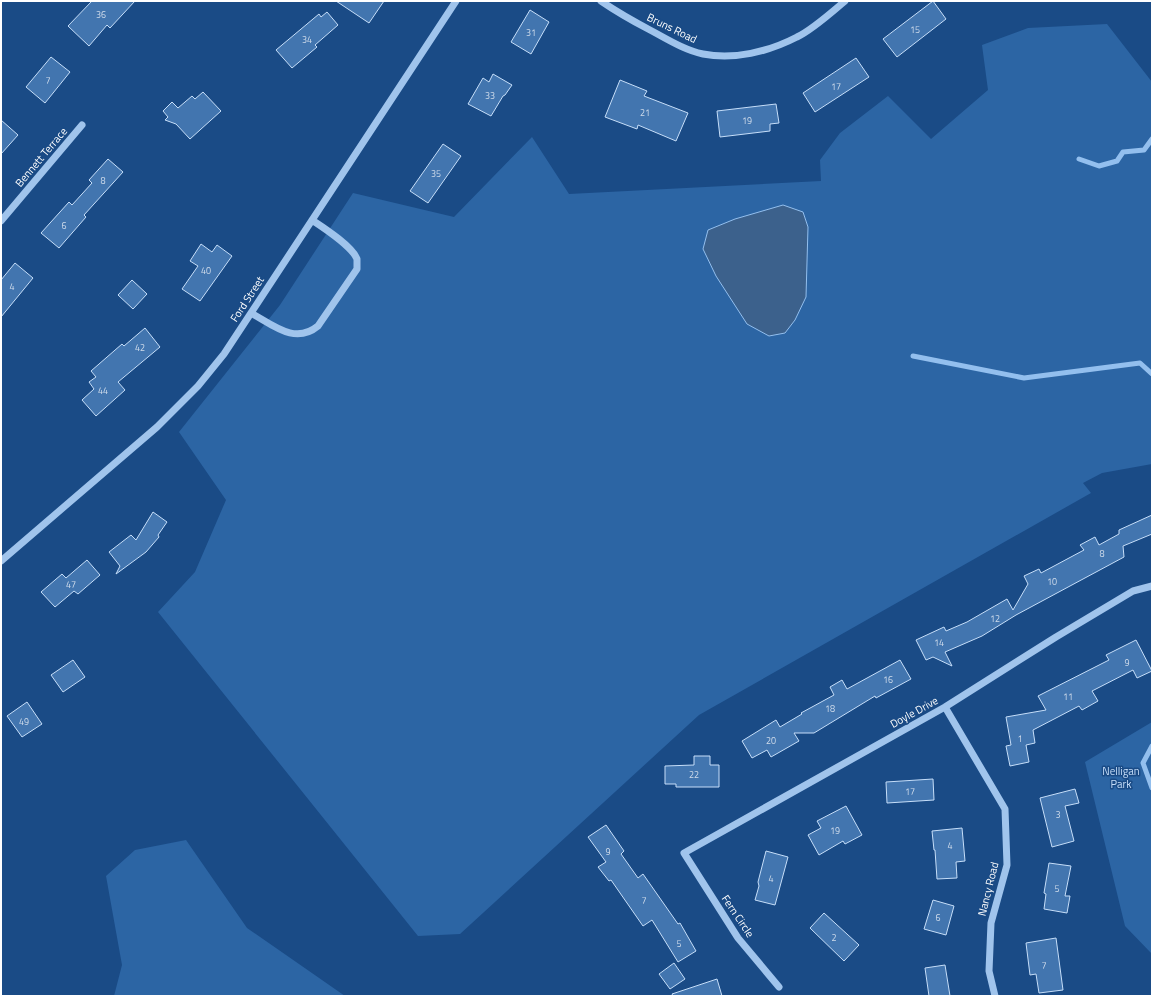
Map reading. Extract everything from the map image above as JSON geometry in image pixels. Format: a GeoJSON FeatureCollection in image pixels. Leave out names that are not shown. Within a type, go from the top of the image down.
{"type":"FeatureCollection","features":[{"type":"Feature","properties":{"kind":"street","name":"Ford Street"},"geometry":{"type":"LineString","coordinates":[[1,561],[167,417],[198,386],[224,354],[456,1]]}},
{"type":"Feature","properties":{"kind":"street","name":"Bruns Road"},"geometry":{"type":"LineString","coordinates":[[601,1],[615,11],[678,45],[702,54],[724,56],[752,54],[798,37],[845,1]]}},
{"type":"Feature","properties":{"kind":"street","name":"Bennett Terrace"},"geometry":{"type":"LineString","coordinates":[[1,221],[82,125]]}},
{"type":"Feature","properties":{"kind":"street"},"geometry":{"type":"LineString","coordinates":[[251,313],[280,330],[292,334],[311,332],[318,326],[357,268],[356,259],[349,249],[330,232],[312,220]]}},
{"type":"Feature","properties":{"kind":"street","name":"Doyle Drive"},"geometry":{"type":"LineString","coordinates":[[684,853],[945,707],[1056,637],[1133,591],[1152,586]]}},
{"type":"Feature","properties":{"kind":"street","name":"Nancy Road"},"geometry":{"type":"LineString","coordinates":[[945,707],[1005,809],[1007,865],[991,923],[990,971],[995,996]]}},
{"type":"Feature","properties":{"kind":"street","name":"Fern Circle"},"geometry":{"type":"LineString","coordinates":[[684,853],[738,938],[779,987]]}},
{"type":"Feature","properties":{"kind":"green space"},"geometry":{"type":"Polygon","coordinates":[[[1107,24],[1152,82],[1152,464],[1102,473],[1083,483],[1091,493],[699,715],[460,934],[418,936],[158,612],[195,572],[226,500],[179,432],[280,305],[353,193],[454,217],[532,137],[569,194],[821,181],[820,160],[840,133],[888,96],[931,139],[988,90],[982,45],[1028,28],[1107,24]]]}},
{"type":"Feature","properties":{"kind":"green space","name":"Nelligan Park"},"geometry":{"type":"Polygon","coordinates":[[[1152,722],[1152,954],[1125,926],[1085,762],[1152,722]]]}},
{"type":"Feature","properties":{"kind":"green space"},"geometry":{"type":"Polygon","coordinates":[[[186,840],[247,928],[345,996],[114,996],[122,965],[106,876],[135,850],[186,840]]]}},
{"type":"Feature","properties":{"kind":"shaded area"},"geometry":{"type":"Polygon","coordinates":[[[783,205],[803,212],[808,227],[806,297],[795,320],[785,333],[769,336],[747,324],[716,276],[703,249],[708,230],[735,219],[783,205]]]}},
{"type":"Feature","properties":{"kind":"building"},"geometry":{"type":"Polygon","coordinates":[[[92,1],[135,1],[110,28],[107,25],[89,46],[68,26],[92,1]]]}},
{"type":"Feature","properties":{"kind":"building"},"geometry":{"type":"Polygon","coordinates":[[[336,1],[384,1],[369,23],[336,1]]]}},
{"type":"Feature","properties":{"kind":"building"},"geometry":{"type":"Polygon","coordinates":[[[933,1],[946,19],[897,57],[883,39],[933,1]]]}},
{"type":"Feature","properties":{"kind":"building"},"geometry":{"type":"Polygon","coordinates":[[[530,10],[549,22],[531,54],[511,42],[530,10]]]}},
{"type":"Feature","properties":{"kind":"building"},"geometry":{"type":"Polygon","coordinates":[[[327,12],[338,25],[315,45],[317,47],[292,68],[276,50],[319,14],[321,17],[327,12]]]}},
{"type":"Feature","properties":{"kind":"building"},"geometry":{"type":"Polygon","coordinates":[[[51,57],[70,72],[45,103],[26,87],[51,57]]]}},
{"type":"Feature","properties":{"kind":"building"},"geometry":{"type":"Polygon","coordinates":[[[856,58],[869,77],[815,112],[803,93],[856,58]]]}},
{"type":"Feature","properties":{"kind":"building"},"geometry":{"type":"Polygon","coordinates":[[[493,74],[512,85],[503,96],[491,116],[468,104],[483,78],[489,82],[493,74]]]}},
{"type":"Feature","properties":{"kind":"building"},"geometry":{"type":"Polygon","coordinates":[[[620,80],[647,91],[644,96],[688,113],[676,141],[638,125],[637,129],[605,117],[620,80]]]}},
{"type":"Feature","properties":{"kind":"building"},"geometry":{"type":"Polygon","coordinates":[[[203,92],[221,111],[190,139],[176,124],[165,120],[168,117],[163,111],[172,102],[178,108],[192,96],[195,99],[203,92]]]}},
{"type":"Feature","properties":{"kind":"building"},"geometry":{"type":"Polygon","coordinates":[[[776,104],[779,123],[770,124],[770,131],[720,137],[717,111],[776,104]]]}},
{"type":"Feature","properties":{"kind":"building"},"geometry":{"type":"Polygon","coordinates":[[[1,120],[18,135],[1,154],[1,120]]]}},
{"type":"Feature","properties":{"kind":"building"},"geometry":{"type":"Polygon","coordinates":[[[443,144],[461,156],[428,203],[410,191],[443,144]]]}},
{"type":"Feature","properties":{"kind":"building"},"geometry":{"type":"Polygon","coordinates":[[[108,159],[123,172],[84,215],[86,217],[59,248],[41,233],[69,202],[72,205],[92,183],[89,180],[108,159]]]}},
{"type":"Feature","properties":{"kind":"building"},"geometry":{"type":"Polygon","coordinates":[[[201,244],[212,252],[217,245],[232,256],[200,301],[182,289],[198,266],[190,261],[201,244]]]}},
{"type":"Feature","properties":{"kind":"building"},"geometry":{"type":"Polygon","coordinates":[[[15,263],[33,278],[1,317],[1,280],[15,263]]]}},
{"type":"Feature","properties":{"kind":"building"},"geometry":{"type":"Polygon","coordinates":[[[132,280],[147,294],[133,309],[118,295],[132,280]]]}},
{"type":"Feature","properties":{"kind":"building"},"geometry":{"type":"Polygon","coordinates":[[[145,328],[160,347],[118,382],[125,390],[96,416],[82,400],[94,389],[89,382],[96,377],[91,371],[122,344],[124,346],[145,328]]]}},
{"type":"Feature","properties":{"kind":"building"},"geometry":{"type":"Polygon","coordinates":[[[153,512],[167,522],[158,535],[159,537],[146,552],[116,574],[120,566],[109,552],[131,535],[136,540],[153,512]]]}},
{"type":"Feature","properties":{"kind":"building"},"geometry":{"type":"Polygon","coordinates":[[[1152,515],[1152,534],[1123,546],[1124,557],[1016,615],[982,636],[945,652],[952,666],[933,657],[926,660],[916,640],[944,627],[946,631],[967,622],[1007,599],[1013,610],[1028,584],[1024,576],[1039,569],[1041,573],[1084,550],[1080,545],[1095,537],[1099,545],[1119,534],[1119,530],[1152,515]]]}},
{"type":"Feature","properties":{"kind":"building"},"geometry":{"type":"Polygon","coordinates":[[[87,560],[100,575],[78,594],[74,591],[55,607],[41,592],[62,574],[66,578],[87,560]]]}},
{"type":"Feature","properties":{"kind":"building"},"geometry":{"type":"Polygon","coordinates":[[[1136,640],[1152,671],[1137,678],[1133,670],[1092,691],[1098,701],[1082,710],[1079,706],[1033,730],[1035,743],[1026,745],[1029,762],[1010,766],[1006,746],[1011,745],[1006,717],[1046,710],[1038,696],[1109,660],[1106,655],[1136,640]]]}},
{"type":"Feature","properties":{"kind":"building"},"geometry":{"type":"Polygon","coordinates":[[[73,660],[85,677],[63,692],[51,675],[73,660]]]}},
{"type":"Feature","properties":{"kind":"building"},"geometry":{"type":"Polygon","coordinates":[[[900,660],[911,679],[876,698],[875,696],[814,733],[794,733],[799,741],[771,757],[767,750],[752,758],[742,741],[776,720],[780,727],[802,714],[801,713],[834,695],[830,687],[842,680],[847,689],[900,660]]]}},
{"type":"Feature","properties":{"kind":"building"},"geometry":{"type":"Polygon","coordinates":[[[27,702],[42,724],[22,737],[7,716],[27,702]]]}},
{"type":"Feature","properties":{"kind":"building"},"geometry":{"type":"Polygon","coordinates":[[[694,756],[710,756],[710,765],[719,765],[719,787],[676,787],[676,784],[665,784],[665,766],[694,765],[694,756]]]}},
{"type":"Feature","properties":{"kind":"building"},"geometry":{"type":"Polygon","coordinates":[[[933,779],[934,800],[887,803],[886,782],[933,779]]]}},
{"type":"Feature","properties":{"kind":"building"},"geometry":{"type":"Polygon","coordinates":[[[1075,789],[1079,803],[1065,806],[1074,841],[1052,847],[1040,798],[1075,789]]]}},
{"type":"Feature","properties":{"kind":"building"},"geometry":{"type":"Polygon","coordinates":[[[846,806],[862,835],[845,844],[843,841],[819,855],[808,835],[821,828],[817,821],[846,806]]]}},
{"type":"Feature","properties":{"kind":"building"},"geometry":{"type":"Polygon","coordinates":[[[606,825],[624,851],[621,854],[638,878],[643,874],[678,924],[680,923],[696,951],[678,962],[652,920],[643,926],[611,880],[609,881],[598,867],[606,862],[588,837],[606,825]]]}},
{"type":"Feature","properties":{"kind":"building"},"geometry":{"type":"Polygon","coordinates":[[[962,828],[965,861],[956,862],[957,878],[937,879],[932,831],[962,828]]]}},
{"type":"Feature","properties":{"kind":"building"},"geometry":{"type":"Polygon","coordinates":[[[766,851],[788,857],[775,905],[755,900],[766,851]]]}},
{"type":"Feature","properties":{"kind":"building"},"geometry":{"type":"Polygon","coordinates":[[[1049,863],[1071,866],[1065,896],[1070,896],[1067,913],[1044,909],[1046,894],[1044,893],[1049,863]]]}},
{"type":"Feature","properties":{"kind":"building"},"geometry":{"type":"Polygon","coordinates":[[[933,900],[954,906],[946,935],[924,929],[933,900]]]}},
{"type":"Feature","properties":{"kind":"building"},"geometry":{"type":"Polygon","coordinates":[[[824,913],[859,945],[844,961],[810,928],[824,913]]]}},
{"type":"Feature","properties":{"kind":"building"},"geometry":{"type":"Polygon","coordinates":[[[1056,938],[1063,990],[1039,993],[1036,974],[1030,975],[1026,943],[1056,938]]]}},
{"type":"Feature","properties":{"kind":"building"},"geometry":{"type":"Polygon","coordinates":[[[674,963],[685,979],[670,989],[659,974],[674,963]]]}},
{"type":"Feature","properties":{"kind":"building"},"geometry":{"type":"Polygon","coordinates":[[[945,965],[950,996],[929,996],[925,968],[945,965]]]}},
{"type":"Feature","properties":{"kind":"building"},"geometry":{"type":"Polygon","coordinates":[[[717,979],[722,996],[673,996],[672,994],[717,979]]]}},
{"type":"Feature","properties":{"kind":"waterway"},"geometry":{"type":"LineString","coordinates":[[1079,159],[1099,166],[1117,161],[1123,152],[1144,150],[1152,139]]}},
{"type":"Feature","properties":{"kind":"waterway"},"geometry":{"type":"LineString","coordinates":[[913,356],[1024,378],[1140,363],[1152,374]]}},
{"type":"Feature","properties":{"kind":"waterway"},"geometry":{"type":"LineString","coordinates":[[1152,746],[1143,763],[1152,788]]}}]}
